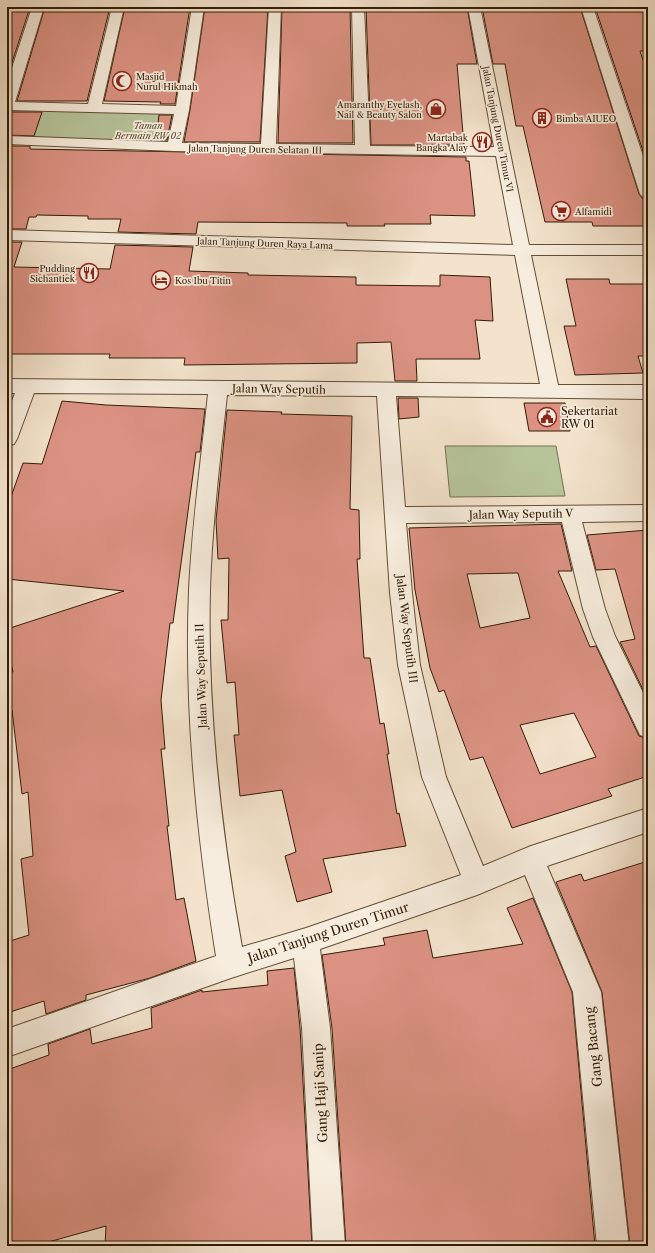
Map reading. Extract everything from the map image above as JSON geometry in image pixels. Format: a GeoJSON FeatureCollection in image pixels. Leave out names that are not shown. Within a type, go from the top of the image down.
{"type":"FeatureCollection","features":[{"type":"Feature","properties":{"kind":"street"},"geometry":{"type":"LineString","coordinates":[[38,7],[7,106],[182,110]]}},
{"type":"Feature","properties":{"kind":"street"},"geometry":{"type":"LineString","coordinates":[[94,108],[118,7]]}},
{"type":"Feature","properties":{"kind":"street"},"geometry":{"type":"LineString","coordinates":[[174,147],[182,110],[198,7]]}},
{"type":"Feature","properties":{"kind":"street"},"geometry":{"type":"LineString","coordinates":[[268,149],[275,7]]}},
{"type":"Feature","properties":{"kind":"street"},"geometry":{"type":"LineString","coordinates":[[358,7],[363,151]]}},
{"type":"Feature","properties":{"kind":"street","name":"Jalan Tanjung Duren Timur VI"},"geometry":{"type":"LineString","coordinates":[[474,7],[522,250]]}},
{"type":"Feature","properties":{"kind":"street"},"geometry":{"type":"LineString","coordinates":[[587,7],[641,150],[648,194]]}},
{"type":"Feature","properties":{"kind":"street","name":"Jalan Tanjung Duren Selatan III"},"geometry":{"type":"LineString","coordinates":[[7,140],[174,147],[503,152]]}},
{"type":"Feature","properties":{"kind":"street","name":"Jalan Tanjung Duren Raya Lama"},"geometry":{"type":"LineString","coordinates":[[7,235],[522,250],[648,250]]}},
{"type":"Feature","properties":{"kind":"street"},"geometry":{"type":"LineString","coordinates":[[522,250],[550,391]]}},
{"type":"Feature","properties":{"kind":"street","name":"Jalan Way Seputih"},"geometry":{"type":"LineString","coordinates":[[7,386],[648,392]]}},
{"type":"Feature","properties":{"kind":"street"},"geometry":{"type":"LineString","coordinates":[[7,439],[27,386]]}},
{"type":"Feature","properties":{"kind":"street","name":"Jalan Way Seputih II"},"geometry":{"type":"LineString","coordinates":[[218,388],[201,552],[199,699],[209,816],[230,964]]}},
{"type":"Feature","properties":{"kind":"street","name":"Jalan Way Seputih III"},"geometry":{"type":"LineString","coordinates":[[386,390],[395,515],[410,665],[434,777],[477,882]]}},
{"type":"Feature","properties":{"kind":"street","name":"Jalan Way Seputih V"},"geometry":{"type":"LineString","coordinates":[[395,515],[648,513]]}},
{"type":"Feature","properties":{"kind":"street"},"geometry":{"type":"LineString","coordinates":[[570,514],[594,609],[604,637],[648,727]]}},
{"type":"Feature","properties":{"kind":"street","name":"Jalan Tanjung Duren Timur"},"geometry":{"type":"LineString","coordinates":[[7,1043],[230,964],[306,941],[477,882],[531,859],[648,820]]}},
{"type":"Feature","properties":{"kind":"street","name":"Gang Bacang"},"geometry":{"type":"LineString","coordinates":[[531,859],[587,992],[613,1246]]}},
{"type":"Feature","properties":{"kind":"street","name":"Gang Haji Sanip"},"geometry":{"type":"LineString","coordinates":[[306,941],[316,1028],[329,1246]]}},
{"type":"Feature","properties":{"kind":"green space","name":"Taman Bermain RW 02"},"geometry":{"type":"Polygon","coordinates":[[[8,108],[179,111],[173,150],[7,143],[8,108]]]}},
{"type":"Feature","properties":{"kind":"green space"},"geometry":{"type":"Polygon","coordinates":[[[445,446],[556,446],[565,496],[450,497],[445,446]]]}},
{"type":"Feature","properties":{"kind":"building"},"geometry":{"type":"Polygon","coordinates":[[[7,7],[30,7],[7,78],[7,7]]]}},
{"type":"Feature","properties":{"kind":"building"},"geometry":{"type":"Polygon","coordinates":[[[45,7],[110,7],[87,101],[17,101],[45,7]]]}},
{"type":"Feature","properties":{"kind":"building"},"geometry":{"type":"Polygon","coordinates":[[[125,7],[190,7],[175,104],[160,104],[161,102],[104,101],[125,7]]]}},
{"type":"Feature","properties":{"kind":"building"},"geometry":{"type":"Polygon","coordinates":[[[205,7],[268,7],[260,142],[184,142],[205,7]]]}},
{"type":"Feature","properties":{"kind":"building"},"geometry":{"type":"Polygon","coordinates":[[[282,7],[350,7],[353,143],[278,143],[282,7]]]}},
{"type":"Feature","properties":{"kind":"building"},"geometry":{"type":"Polygon","coordinates":[[[366,7],[467,7],[477,64],[457,64],[464,145],[371,145],[366,7]]]}},
{"type":"Feature","properties":{"kind":"building"},"geometry":{"type":"Polygon","coordinates":[[[482,7],[580,7],[639,194],[642,198],[648,200],[648,226],[593,226],[592,222],[545,222],[523,126],[516,126],[505,64],[493,64],[482,7]]]}},
{"type":"Feature","properties":{"kind":"building"},"geometry":{"type":"Polygon","coordinates":[[[595,7],[648,7],[648,51],[640,51],[648,75],[648,166],[595,7]]]}},
{"type":"Feature","properties":{"kind":"building"},"geometry":{"type":"Polygon","coordinates":[[[7,112],[42,112],[34,136],[7,135],[7,112]]]}},
{"type":"Feature","properties":{"kind":"building"},"geometry":{"type":"Polygon","coordinates":[[[159,115],[172,115],[167,140],[156,140],[159,115]]]}},
{"type":"Feature","properties":{"kind":"building"},"geometry":{"type":"Polygon","coordinates":[[[7,146],[30,146],[30,149],[466,157],[466,161],[469,161],[475,216],[430,215],[431,224],[384,224],[385,226],[347,226],[347,223],[198,222],[196,234],[118,232],[121,219],[88,219],[88,216],[37,215],[36,217],[29,217],[26,229],[7,229],[7,146]]]}},
{"type":"Feature","properties":{"kind":"building"},"geometry":{"type":"Polygon","coordinates":[[[7,242],[22,242],[14,267],[110,269],[115,245],[193,247],[189,271],[248,273],[248,275],[356,277],[356,285],[440,286],[440,275],[490,277],[493,321],[475,320],[480,359],[416,359],[417,381],[395,381],[391,342],[357,343],[357,363],[184,365],[185,358],[109,358],[110,354],[7,354],[7,242]]]}},
{"type":"Feature","properties":{"kind":"building"},"geometry":{"type":"Polygon","coordinates":[[[566,279],[609,279],[610,284],[648,284],[648,356],[638,356],[643,373],[575,375],[564,326],[576,326],[566,279]]]}},
{"type":"Feature","properties":{"kind":"building"},"geometry":{"type":"Polygon","coordinates":[[[398,398],[418,398],[419,417],[399,419],[398,398]]]}},
{"type":"Feature","properties":{"kind":"building"},"geometry":{"type":"Polygon","coordinates":[[[62,401],[106,405],[205,409],[200,452],[196,452],[173,623],[170,623],[161,700],[165,749],[161,749],[169,826],[167,826],[176,900],[184,898],[196,961],[150,978],[86,995],[86,1000],[46,1014],[44,1001],[7,1013],[7,942],[29,935],[21,859],[33,856],[28,792],[22,794],[12,710],[7,712],[7,674],[13,672],[7,646],[7,629],[124,591],[7,579],[7,508],[23,463],[42,464],[62,401]]]}},
{"type":"Feature","properties":{"kind":"building","name":"Sekertariat RW 01"},"geometry":{"type":"Polygon","coordinates":[[[524,403],[565,403],[570,431],[529,431],[524,403]]]}},
{"type":"Feature","properties":{"kind":"building"},"geometry":{"type":"Polygon","coordinates":[[[227,410],[282,412],[281,414],[352,416],[350,509],[359,510],[360,559],[357,559],[364,658],[370,658],[380,724],[384,723],[389,754],[387,754],[397,814],[399,813],[406,846],[323,859],[332,892],[297,902],[285,856],[296,852],[282,790],[240,796],[234,735],[239,735],[235,682],[227,683],[221,620],[228,620],[229,558],[218,559],[216,520],[227,410]]]}},
{"type":"Feature","properties":{"kind":"building"},"geometry":{"type":"Polygon","coordinates":[[[561,524],[572,571],[558,571],[590,647],[596,646],[639,736],[648,739],[648,776],[608,789],[612,796],[512,828],[483,757],[470,760],[444,690],[439,692],[430,668],[415,590],[409,528],[561,524]],[[518,573],[467,574],[480,628],[530,618],[518,573]],[[574,713],[520,725],[540,774],[596,757],[574,713]]]}},
{"type":"Feature","properties":{"kind":"building"},"geometry":{"type":"Polygon","coordinates":[[[648,530],[648,700],[620,642],[635,639],[615,569],[596,570],[587,535],[648,530]]]}},
{"type":"Feature","properties":{"kind":"building"},"geometry":{"type":"Polygon","coordinates":[[[648,861],[648,1246],[630,1246],[602,992],[556,882],[581,874],[584,881],[648,861]]]}},
{"type":"Feature","properties":{"kind":"building"},"geometry":{"type":"Polygon","coordinates":[[[533,898],[572,992],[595,1246],[346,1246],[332,1028],[322,955],[385,945],[383,938],[427,930],[433,958],[523,944],[507,908],[533,898]]]}},
{"type":"Feature","properties":{"kind":"building"},"geometry":{"type":"Polygon","coordinates":[[[294,968],[300,1028],[312,1246],[105,1246],[106,1226],[34,1246],[7,1246],[7,1070],[49,1055],[48,1044],[90,1029],[92,1044],[152,1028],[151,1008],[202,990],[202,992],[268,985],[267,971],[294,968]]]}},
{"type":"Feature","properties":{"kind":"place","name":"Masjid Nurul Hikmah"},"geometry":{"type":"Point","coordinates":[122,81]}},
{"type":"Feature","properties":{"kind":"place","name":"Amaranthy Eyelash, Nail & Beauty Salon"},"geometry":{"type":"Point","coordinates":[436,109]}},
{"type":"Feature","properties":{"kind":"place","name":"Bimba AIUEO"},"geometry":{"type":"Point","coordinates":[542,118]}},
{"type":"Feature","properties":{"kind":"place","name":"Martabak Bangka Alay"},"geometry":{"type":"Point","coordinates":[482,142]}},
{"type":"Feature","properties":{"kind":"place","name":"Alfamidi"},"geometry":{"type":"Point","coordinates":[561,211]}},
{"type":"Feature","properties":{"kind":"place","name":"Pudding Sichantiek"},"geometry":{"type":"Point","coordinates":[89,273]}},
{"type":"Feature","properties":{"kind":"place","name":"Kos Ibu Titin"},"geometry":{"type":"Point","coordinates":[161,280]}},
{"type":"Feature","properties":{"kind":"place","name":"Sekertariat RW 01"},"geometry":{"type":"Point","coordinates":[547,417]}}]}
